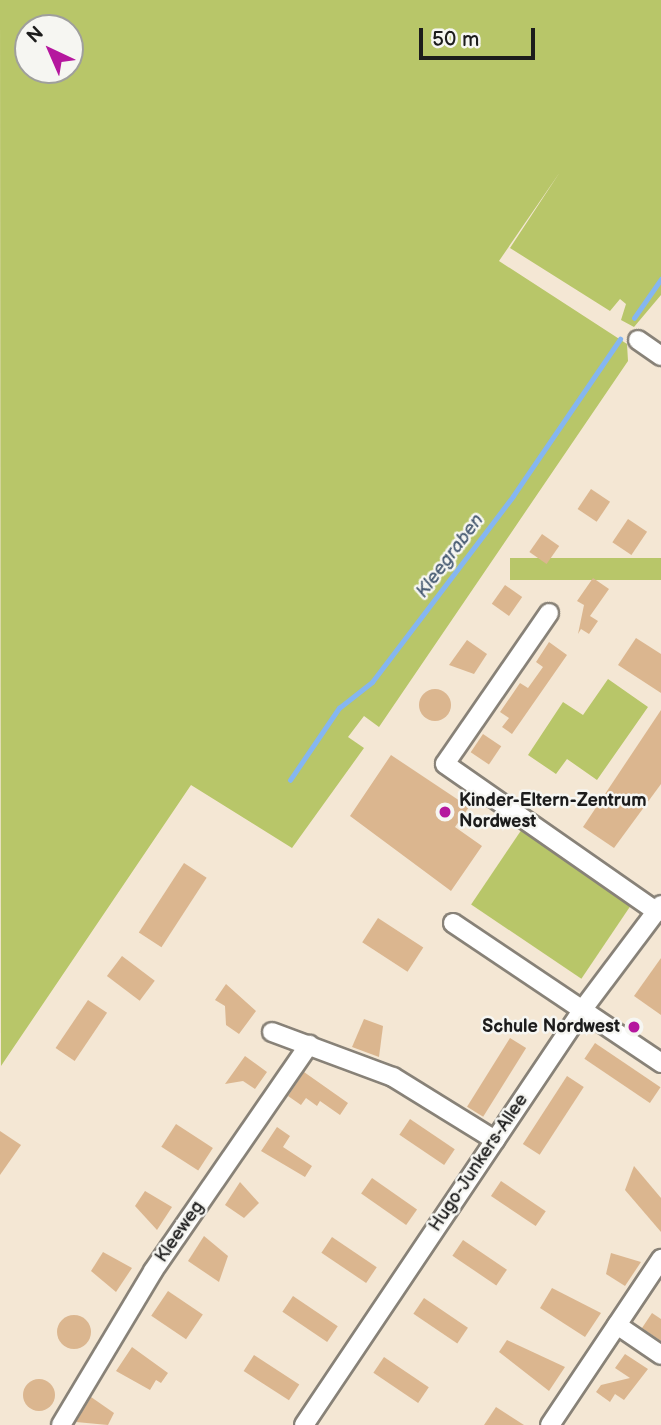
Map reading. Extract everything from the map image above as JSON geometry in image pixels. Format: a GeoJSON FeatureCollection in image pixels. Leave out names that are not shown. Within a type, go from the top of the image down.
{"type":"FeatureCollection","features":[{"type":"Feature","properties":{"kind":"street"},"geometry":{"type":"LineString","coordinates":[[638,340],[661,356]]}},
{"type":"Feature","properties":{"kind":"street"},"geometry":{"type":"LineString","coordinates":[[549,613],[445,764],[659,909]]}},
{"type":"Feature","properties":{"kind":"street","name":"Hugo-Junkers-Allee"},"geometry":{"type":"LineString","coordinates":[[304,1425],[583,1009],[659,909]]}},
{"type":"Feature","properties":{"kind":"street"},"geometry":{"type":"LineString","coordinates":[[453,923],[661,1063]]}},
{"type":"Feature","properties":{"kind":"street"},"geometry":{"type":"LineString","coordinates":[[272,1032],[393,1077],[495,1140]]}},
{"type":"Feature","properties":{"kind":"street","name":"Kleeweg"},"geometry":{"type":"LineString","coordinates":[[61,1425],[153,1271],[309,1045]]}},
{"type":"Feature","properties":{"kind":"street"},"geometry":{"type":"LineString","coordinates":[[550,1425],[661,1259]]}},
{"type":"Feature","properties":{"kind":"street"},"geometry":{"type":"LineString","coordinates":[[617,1325],[661,1354]]}},
{"type":"Feature","properties":{"kind":"green space"},"geometry":{"type":"Polygon","coordinates":[[[0,0],[661,0],[661,295],[634,327],[621,320],[626,304],[620,299],[610,311],[510,248],[560,172],[499,261],[627,344],[628,361],[379,727],[364,716],[348,737],[364,748],[292,848],[191,785],[1,1066],[0,0]]]}},
{"type":"Feature","properties":{"kind":"green space"},"geometry":{"type":"Polygon","coordinates":[[[510,558],[661,558],[661,580],[510,580],[510,558]]]}},
{"type":"Feature","properties":{"kind":"green space"},"geometry":{"type":"Polygon","coordinates":[[[608,679],[648,707],[597,780],[567,759],[556,774],[528,755],[563,702],[583,715],[608,679]]]}},
{"type":"Feature","properties":{"kind":"green space"},"geometry":{"type":"Polygon","coordinates":[[[522,829],[632,903],[581,979],[471,904],[522,829]]]}},
{"type":"Feature","properties":{"kind":"building"},"geometry":{"type":"Polygon","coordinates":[[[591,489],[610,502],[597,522],[578,509],[591,489]]]}},
{"type":"Feature","properties":{"kind":"building"},"geometry":{"type":"Polygon","coordinates":[[[628,519],[647,532],[631,555],[612,542],[628,519]]]}},
{"type":"Feature","properties":{"kind":"building"},"geometry":{"type":"Polygon","coordinates":[[[542,534],[559,546],[547,564],[529,552],[542,534]]]}},
{"type":"Feature","properties":{"kind":"building"},"geometry":{"type":"Polygon","coordinates":[[[593,578],[609,589],[590,616],[598,621],[589,634],[581,629],[578,634],[584,605],[577,601],[593,578]]]}},
{"type":"Feature","properties":{"kind":"building"},"geometry":{"type":"Polygon","coordinates":[[[505,585],[522,597],[509,616],[492,604],[505,585]]]}},
{"type":"Feature","properties":{"kind":"building"},"geometry":{"type":"Polygon","coordinates":[[[636,638],[661,654],[661,693],[618,665],[636,638]]]}},
{"type":"Feature","properties":{"kind":"building"},"geometry":{"type":"Polygon","coordinates":[[[467,640],[487,654],[474,674],[449,665],[467,640]]]}},
{"type":"Feature","properties":{"kind":"building"},"geometry":{"type":"Polygon","coordinates":[[[549,642],[567,655],[512,734],[502,727],[509,718],[500,712],[520,683],[528,688],[543,667],[536,662],[549,642]]]}},
{"type":"Feature","properties":{"kind":"building"},"geometry":{"type":"Polygon","coordinates":[[[435,689],[446,694],[451,705],[446,716],[435,721],[424,716],[419,705],[424,694],[435,689]]]}},
{"type":"Feature","properties":{"kind":"building"},"geometry":{"type":"Polygon","coordinates":[[[661,710],[661,784],[614,848],[583,827],[661,710]]]}},
{"type":"Feature","properties":{"kind":"building"},"geometry":{"type":"Polygon","coordinates":[[[483,734],[501,746],[489,765],[471,752],[483,734]]]}},
{"type":"Feature","properties":{"kind":"building"},"geometry":{"type":"Polygon","coordinates":[[[391,755],[469,807],[455,827],[482,846],[451,891],[350,816],[391,755]]]}},
{"type":"Feature","properties":{"kind":"building"},"geometry":{"type":"Polygon","coordinates":[[[184,863],[207,878],[161,947],[139,933],[184,863]]]}},
{"type":"Feature","properties":{"kind":"building"},"geometry":{"type":"Polygon","coordinates":[[[378,918],[423,947],[407,972],[362,942],[378,918]]]}},
{"type":"Feature","properties":{"kind":"building"},"geometry":{"type":"Polygon","coordinates":[[[122,956],[155,981],[140,1001],[107,976],[122,956]]]}},
{"type":"Feature","properties":{"kind":"building"},"geometry":{"type":"Polygon","coordinates":[[[661,958],[661,1015],[634,996],[661,958]]]}},
{"type":"Feature","properties":{"kind":"building"},"geometry":{"type":"Polygon","coordinates":[[[226,984],[256,1011],[239,1034],[226,1025],[225,1006],[215,1000],[226,984]]]}},
{"type":"Feature","properties":{"kind":"building"},"geometry":{"type":"Polygon","coordinates":[[[88,1000],[107,1013],[75,1061],[56,1048],[88,1000]]]}},
{"type":"Feature","properties":{"kind":"building"},"geometry":{"type":"Polygon","coordinates":[[[364,1019],[383,1026],[379,1057],[352,1047],[364,1019]]]}},
{"type":"Feature","properties":{"kind":"building"},"geometry":{"type":"Polygon","coordinates":[[[510,1038],[526,1048],[483,1117],[467,1107],[510,1038]]]}},
{"type":"Feature","properties":{"kind":"building"},"geometry":{"type":"Polygon","coordinates":[[[595,1043],[660,1087],[650,1103],[584,1059],[595,1043]]]}},
{"type":"Feature","properties":{"kind":"building"},"geometry":{"type":"Polygon","coordinates":[[[245,1056],[267,1072],[255,1089],[243,1081],[225,1084],[245,1056]]]}},
{"type":"Feature","properties":{"kind":"building"},"geometry":{"type":"Polygon","coordinates":[[[304,1072],[348,1103],[340,1115],[320,1101],[317,1106],[306,1098],[301,1105],[288,1096],[304,1072]]]}},
{"type":"Feature","properties":{"kind":"building"},"geometry":{"type":"Polygon","coordinates":[[[567,1076],[584,1087],[540,1155],[523,1144],[567,1076]]]}},
{"type":"Feature","properties":{"kind":"building"},"geometry":{"type":"Polygon","coordinates":[[[410,1119],[455,1149],[444,1165],[399,1135],[410,1119]]]}},
{"type":"Feature","properties":{"kind":"building"},"geometry":{"type":"Polygon","coordinates":[[[176,1124],[213,1148],[198,1171],[161,1147],[176,1124]]]}},
{"type":"Feature","properties":{"kind":"building"},"geometry":{"type":"Polygon","coordinates":[[[277,1127],[290,1136],[283,1147],[312,1166],[305,1177],[261,1151],[277,1127]]]}},
{"type":"Feature","properties":{"kind":"building"},"geometry":{"type":"Polygon","coordinates":[[[0,1131],[21,1145],[0,1175],[0,1131]]]}},
{"type":"Feature","properties":{"kind":"building"},"geometry":{"type":"Polygon","coordinates":[[[634,1166],[661,1198],[661,1232],[625,1190],[634,1166]]]}},
{"type":"Feature","properties":{"kind":"building"},"geometry":{"type":"Polygon","coordinates":[[[372,1178],[417,1210],[406,1225],[361,1194],[372,1178]]]}},
{"type":"Feature","properties":{"kind":"building"},"geometry":{"type":"Polygon","coordinates":[[[501,1181],[546,1211],[536,1226],[491,1196],[501,1181]]]}},
{"type":"Feature","properties":{"kind":"building"},"geometry":{"type":"Polygon","coordinates":[[[240,1182],[259,1203],[244,1218],[225,1205],[240,1182]]]}},
{"type":"Feature","properties":{"kind":"building"},"geometry":{"type":"Polygon","coordinates":[[[145,1191],[172,1207],[157,1230],[135,1206],[145,1191]]]}},
{"type":"Feature","properties":{"kind":"building"},"geometry":{"type":"Polygon","coordinates":[[[204,1236],[228,1256],[219,1282],[188,1261],[204,1236]]]}},
{"type":"Feature","properties":{"kind":"building"},"geometry":{"type":"Polygon","coordinates":[[[332,1237],[377,1267],[366,1283],[321,1253],[332,1237]]]}},
{"type":"Feature","properties":{"kind":"building"},"geometry":{"type":"Polygon","coordinates":[[[463,1240],[507,1270],[496,1285],[452,1256],[463,1240]]]}},
{"type":"Feature","properties":{"kind":"building"},"geometry":{"type":"Polygon","coordinates":[[[103,1252],[132,1268],[116,1292],[91,1271],[103,1252]]]}},
{"type":"Feature","properties":{"kind":"building"},"geometry":{"type":"Polygon","coordinates":[[[611,1253],[641,1262],[625,1286],[606,1274],[611,1253]]]}},
{"type":"Feature","properties":{"kind":"building"},"geometry":{"type":"Polygon","coordinates":[[[552,1288],[601,1313],[585,1337],[540,1308],[552,1288]]]}},
{"type":"Feature","properties":{"kind":"building"},"geometry":{"type":"Polygon","coordinates":[[[168,1291],[203,1314],[186,1339],[151,1316],[168,1291]]]}},
{"type":"Feature","properties":{"kind":"building"},"geometry":{"type":"Polygon","coordinates":[[[293,1296],[338,1326],[327,1342],[282,1312],[293,1296]]]}},
{"type":"Feature","properties":{"kind":"building"},"geometry":{"type":"Polygon","coordinates":[[[424,1298],[468,1328],[457,1343],[413,1314],[424,1298]]]}},
{"type":"Feature","properties":{"kind":"building"},"geometry":{"type":"Polygon","coordinates":[[[652,1313],[661,1319],[661,1341],[642,1328],[652,1313]]]}},
{"type":"Feature","properties":{"kind":"building"},"geometry":{"type":"Polygon","coordinates":[[[74,1315],[86,1320],[91,1332],[86,1344],[74,1349],[62,1344],[57,1332],[62,1320],[74,1315]]]}},
{"type":"Feature","properties":{"kind":"building"},"geometry":{"type":"Polygon","coordinates":[[[507,1340],[565,1367],[549,1391],[499,1352],[507,1340]]]}},
{"type":"Feature","properties":{"kind":"building"},"geometry":{"type":"Polygon","coordinates":[[[132,1347],[168,1373],[161,1383],[156,1380],[150,1390],[116,1371],[132,1347]]]}},
{"type":"Feature","properties":{"kind":"building"},"geometry":{"type":"Polygon","coordinates":[[[625,1354],[648,1369],[624,1400],[615,1394],[610,1402],[596,1392],[601,1385],[630,1378],[615,1368],[625,1354]]]}},
{"type":"Feature","properties":{"kind":"building"},"geometry":{"type":"Polygon","coordinates":[[[254,1355],[299,1384],[289,1400],[244,1371],[254,1355]]]}},
{"type":"Feature","properties":{"kind":"building"},"geometry":{"type":"Polygon","coordinates":[[[384,1357],[429,1387],[418,1403],[373,1373],[384,1357]]]}},
{"type":"Feature","properties":{"kind":"building"},"geometry":{"type":"Polygon","coordinates":[[[39,1379],[50,1384],[55,1395],[50,1406],[39,1411],[28,1406],[23,1395],[28,1384],[39,1379]]]}},
{"type":"Feature","properties":{"kind":"building"},"geometry":{"type":"Polygon","coordinates":[[[91,1397],[114,1413],[108,1425],[76,1422],[91,1397]]]}},
{"type":"Feature","properties":{"kind":"building"},"geometry":{"type":"Polygon","coordinates":[[[496,1407],[524,1425],[484,1425],[496,1407]]]}},
{"type":"Feature","properties":{"kind":"waterway","name":"Kleegraben"},"geometry":{"type":"LineString","coordinates":[[634,318],[661,279]]}},
{"type":"Feature","properties":{"kind":"waterway","name":"Kleegraben"},"geometry":{"type":"LineString","coordinates":[[290,780],[339,708],[372,682],[513,496],[620,339]]}},
{"type":"Feature","properties":{"kind":"place","name":"Kinder-Eltern-Zentrum Nordwest"},"geometry":{"type":"Point","coordinates":[445,812]}},
{"type":"Feature","properties":{"kind":"place","name":"Schule Nordwest"},"geometry":{"type":"Point","coordinates":[634,1027]}}]}
